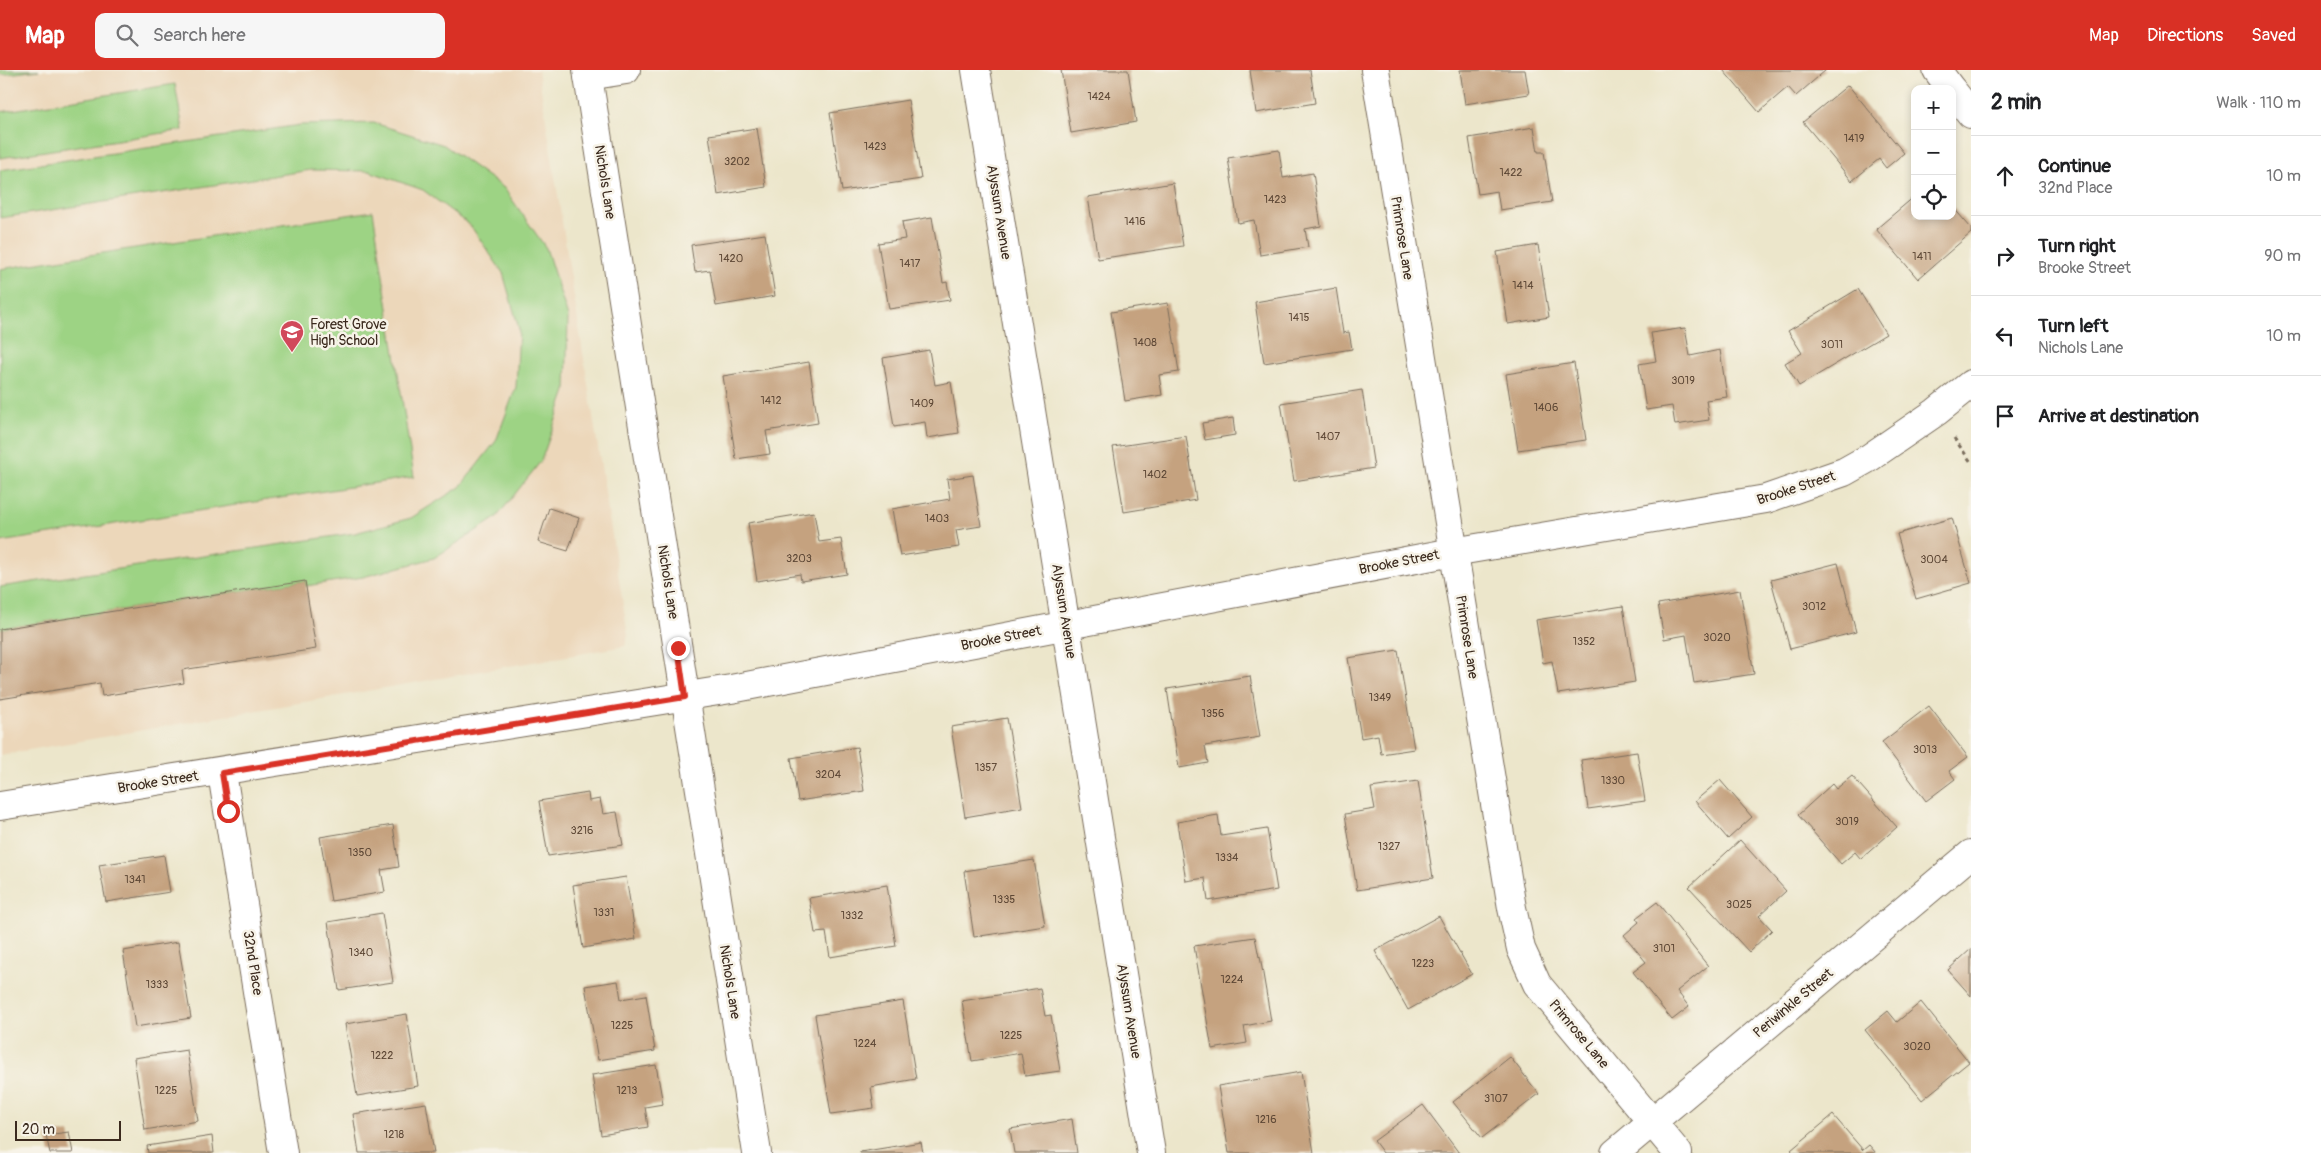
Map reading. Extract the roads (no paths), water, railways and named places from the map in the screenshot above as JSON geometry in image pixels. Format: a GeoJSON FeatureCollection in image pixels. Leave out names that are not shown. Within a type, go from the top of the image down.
{"type":"FeatureCollection","features":[{"type":"Feature","properties":{"kind":"street"},"geometry":{"type":"LineString","coordinates":[[588,73],[626,70]]}},
{"type":"Feature","properties":{"kind":"street","name":"Alyssum Avenue"},"geometry":{"type":"LineString","coordinates":[[976,70],[1152,1153]]}},
{"type":"Feature","properties":{"kind":"street","name":"Primrose Lane"},"geometry":{"type":"LineString","coordinates":[[1375,70],[1512,908],[1521,949],[1538,984],[1678,1153]]}},
{"type":"Feature","properties":{"kind":"street"},"geometry":{"type":"LineString","coordinates":[[1936,70],[1949,85]]}},
{"type":"Feature","properties":{"kind":"street","name":"Nichols Lane"},"geometry":{"type":"LineString","coordinates":[[588,73],[757,1153]]}},
{"type":"Feature","properties":{"kind":"street"},"geometry":{"type":"LineString","coordinates":[[1956,94],[1971,114]]}},
{"type":"Feature","properties":{"kind":"street","name":"Brooke Street"},"geometry":{"type":"LineString","coordinates":[[0,806],[222,773],[685,697],[1453,552],[1718,509],[1766,499],[1844,472],[1869,458],[1936,412],[1971,384]]}},
{"type":"Feature","properties":{"kind":"street","name":"32nd Place"},"geometry":{"type":"LineString","coordinates":[[222,773],[283,1153]]}},
{"type":"Feature","properties":{"kind":"street","name":"Periwinkle Street"},"geometry":{"type":"LineString","coordinates":[[1616,1153],[1971,854]]}},
{"type":"Feature","properties":{"kind":"place","name":"Forest Grove High School"},"geometry":{"type":"Point","coordinates":[292,353]}}]}
